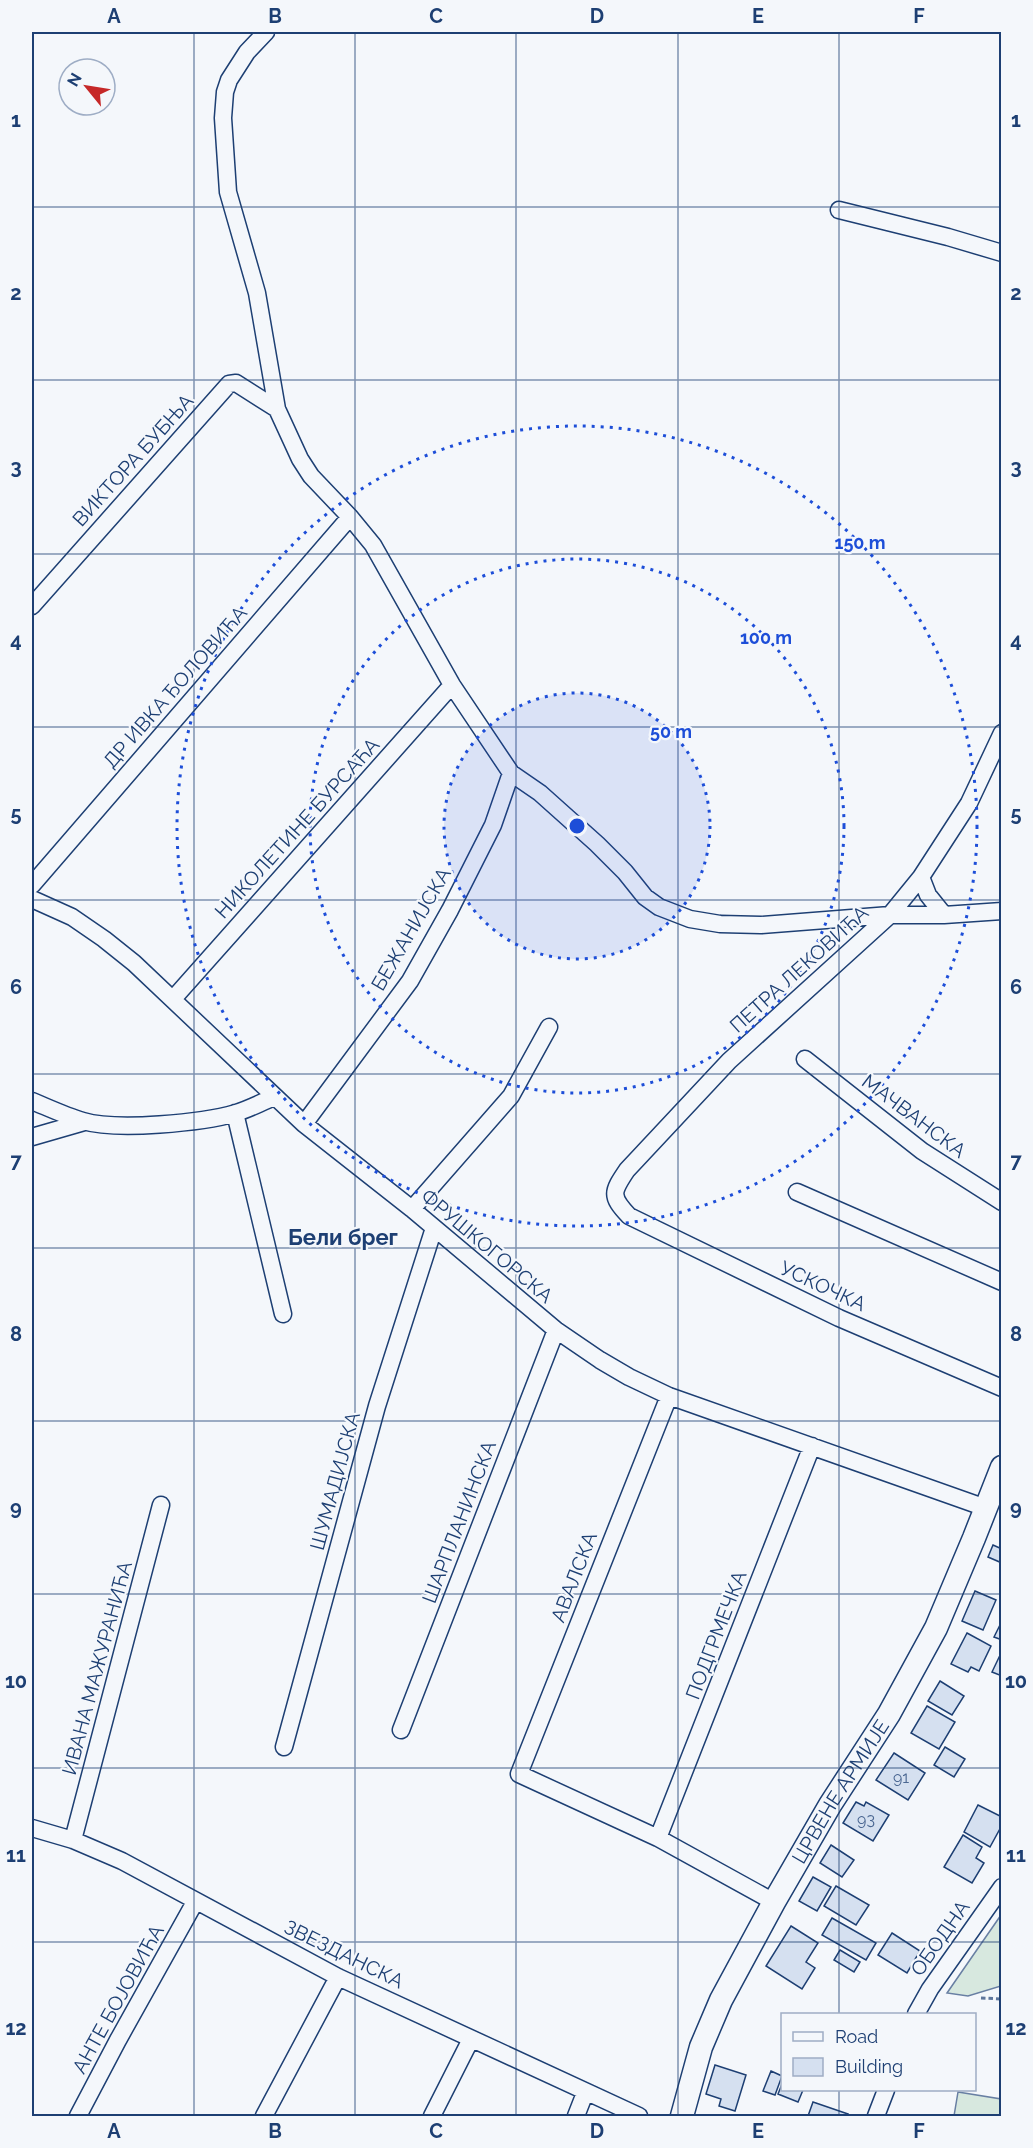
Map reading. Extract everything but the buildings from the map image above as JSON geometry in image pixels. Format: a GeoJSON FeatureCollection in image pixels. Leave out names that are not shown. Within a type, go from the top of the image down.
{"type":"FeatureCollection","features":[{"type":"Feature","properties":{"kind":"main road","name":"ЦРВЕНЕ АРМИЈЕ"},"geometry":{"type":"LineString","coordinates":[[682,2116],[692,2077],[713,2019],[774,1902],[830,1805],[889,1714],[930,1638],[1002,1467]]}},
{"type":"Feature","properties":{"kind":"street"},"geometry":{"type":"LineString","coordinates":[[266,32],[237,67],[225,92],[223,118],[228,192],[257,294],[277,409],[300,459],[312,476],[373,545],[452,684],[511,772],[540,793],[597,844],[625,872],[645,897],[659,907],[690,919],[720,924],[784,924],[890,915],[944,915],[1002,911]]}},
{"type":"Feature","properties":{"kind":"street"},"geometry":{"type":"LineString","coordinates":[[839,210],[1002,253]]}},
{"type":"Feature","properties":{"kind":"street","name":"ВИКТОРА БУБЊА"},"geometry":{"type":"LineString","coordinates":[[32,606],[229,384],[236,383],[277,409]]}},
{"type":"Feature","properties":{"kind":"street","name":"ДР ИВКА ЂОЛОВИЋА"},"geometry":{"type":"LineString","coordinates":[[32,885],[350,517]]}},
{"type":"Feature","properties":{"kind":"street","name":"НИКОЛЕТИНЕ БУРСАЋА"},"geometry":{"type":"LineString","coordinates":[[173,999],[452,684]]}},
{"type":"Feature","properties":{"kind":"street","name":"ПЕТРА ЛЕКОВИЋА"},"geometry":{"type":"LineString","coordinates":[[629,1216],[617,1204],[614,1196],[616,1187],[627,1170],[729,1061],[890,915],[921,877],[969,803],[1002,733]]}},
{"type":"Feature","properties":{"kind":"street","name":"БЕЖАНИЈСКА"},"geometry":{"type":"LineString","coordinates":[[304,1124],[410,981],[450,910],[493,825],[511,772]]}},
{"type":"Feature","properties":{"kind":"street"},"geometry":{"type":"LineString","coordinates":[[921,877],[928,896],[944,915]]}},
{"type":"Feature","properties":{"kind":"street","name":"ФРУШКОГОРСКА"},"geometry":{"type":"LineString","coordinates":[[32,899],[72,917],[134,963],[304,1124],[412,1209],[556,1330],[609,1366],[669,1396],[986,1508]]}},
{"type":"Feature","properties":{"kind":"street"},"geometry":{"type":"LineString","coordinates":[[412,1209],[511,1096],[549,1027]]}},
{"type":"Feature","properties":{"kind":"street","name":"МАЧВАНСКА"},"geometry":{"type":"LineString","coordinates":[[805,1059],[922,1151],[1002,1202]]}},
{"type":"Feature","properties":{"kind":"street"},"geometry":{"type":"LineString","coordinates":[[32,1101],[84,1122],[106,1125],[149,1125],[195,1121],[235,1113],[275,1097]]}},
{"type":"Feature","properties":{"kind":"street"},"geometry":{"type":"LineString","coordinates":[[235,1113],[283,1314]]}},
{"type":"Feature","properties":{"kind":"street"},"geometry":{"type":"LineString","coordinates":[[32,1137],[84,1122]]}},
{"type":"Feature","properties":{"kind":"street"},"geometry":{"type":"LineString","coordinates":[[797,1192],[1002,1282]]}},
{"type":"Feature","properties":{"kind":"street","name":"УСКОЧКА"},"geometry":{"type":"LineString","coordinates":[[629,1216],[839,1318],[1002,1388]]}},
{"type":"Feature","properties":{"kind":"street","name":"ШУМАДИЈСКА"},"geometry":{"type":"LineString","coordinates":[[284,1747],[377,1406],[434,1228]]}},
{"type":"Feature","properties":{"kind":"street","name":"ШАРПЛАНИНСКА"},"geometry":{"type":"LineString","coordinates":[[401,1730],[556,1330]]}},
{"type":"Feature","properties":{"kind":"street","name":"АВАЛСКА"},"geometry":{"type":"LineString","coordinates":[[658,1838],[519,1774],[669,1396]]}},
{"type":"Feature","properties":{"kind":"street","name":"ПОДГРМЕЧКА"},"geometry":{"type":"LineString","coordinates":[[658,1838],[812,1446]]}},
{"type":"Feature","properties":{"kind":"street","name":"ИВАНА МАЖУРАНИЋА"},"geometry":{"type":"LineString","coordinates":[[73,1840],[161,1506]]}},
{"type":"Feature","properties":{"kind":"street","name":"ЗВЕЗДАНСКА"},"geometry":{"type":"LineString","coordinates":[[32,1828],[73,1840],[122,1861],[338,1977],[639,2116]]}},
{"type":"Feature","properties":{"kind":"street"},"geometry":{"type":"LineString","coordinates":[[658,1838],[774,1902]]}},
{"type":"Feature","properties":{"kind":"street","name":"ОБОДНА"},"geometry":{"type":"LineString","coordinates":[[917,2013],[930,1989],[1002,1887]]}},
{"type":"Feature","properties":{"kind":"street","name":"АНТЕ БОЈОВИЋА"},"geometry":{"type":"LineString","coordinates":[[78,2116],[195,1902]]}},
{"type":"Feature","properties":{"kind":"street"},"geometry":{"type":"LineString","coordinates":[[264,2116],[338,1977]]}},
{"type":"Feature","properties":{"kind":"street"},"geometry":{"type":"LineString","coordinates":[[432,2116],[471,2039]]}},
{"type":"Feature","properties":{"kind":"street"},"geometry":{"type":"LineString","coordinates":[[876,2116],[886,2091]]}},
{"type":"Feature","properties":{"kind":"street"},"geometry":{"type":"LineString","coordinates":[[576,2116],[585,2093]]}},
{"type":"Feature","properties":{"kind":"path"},"geometry":{"type":"LineString","coordinates":[[981,1998],[1002,1999]]}},
{"type":"Feature","properties":{"kind":"shaded area"},"geometry":{"type":"Polygon","coordinates":[[[1001,1915],[1001,1986],[968,1996],[947,1993],[1001,1915]]]}},
{"type":"Feature","properties":{"kind":"shaded area"},"geometry":{"type":"Polygon","coordinates":[[[958,2092],[1001,2099],[1001,2116],[954,2116],[958,2092]]]}},
{"type":"Feature","properties":{"kind":"district","name":"Бели брег"},"geometry":{"type":"Point","coordinates":[343,1237]}}]}
